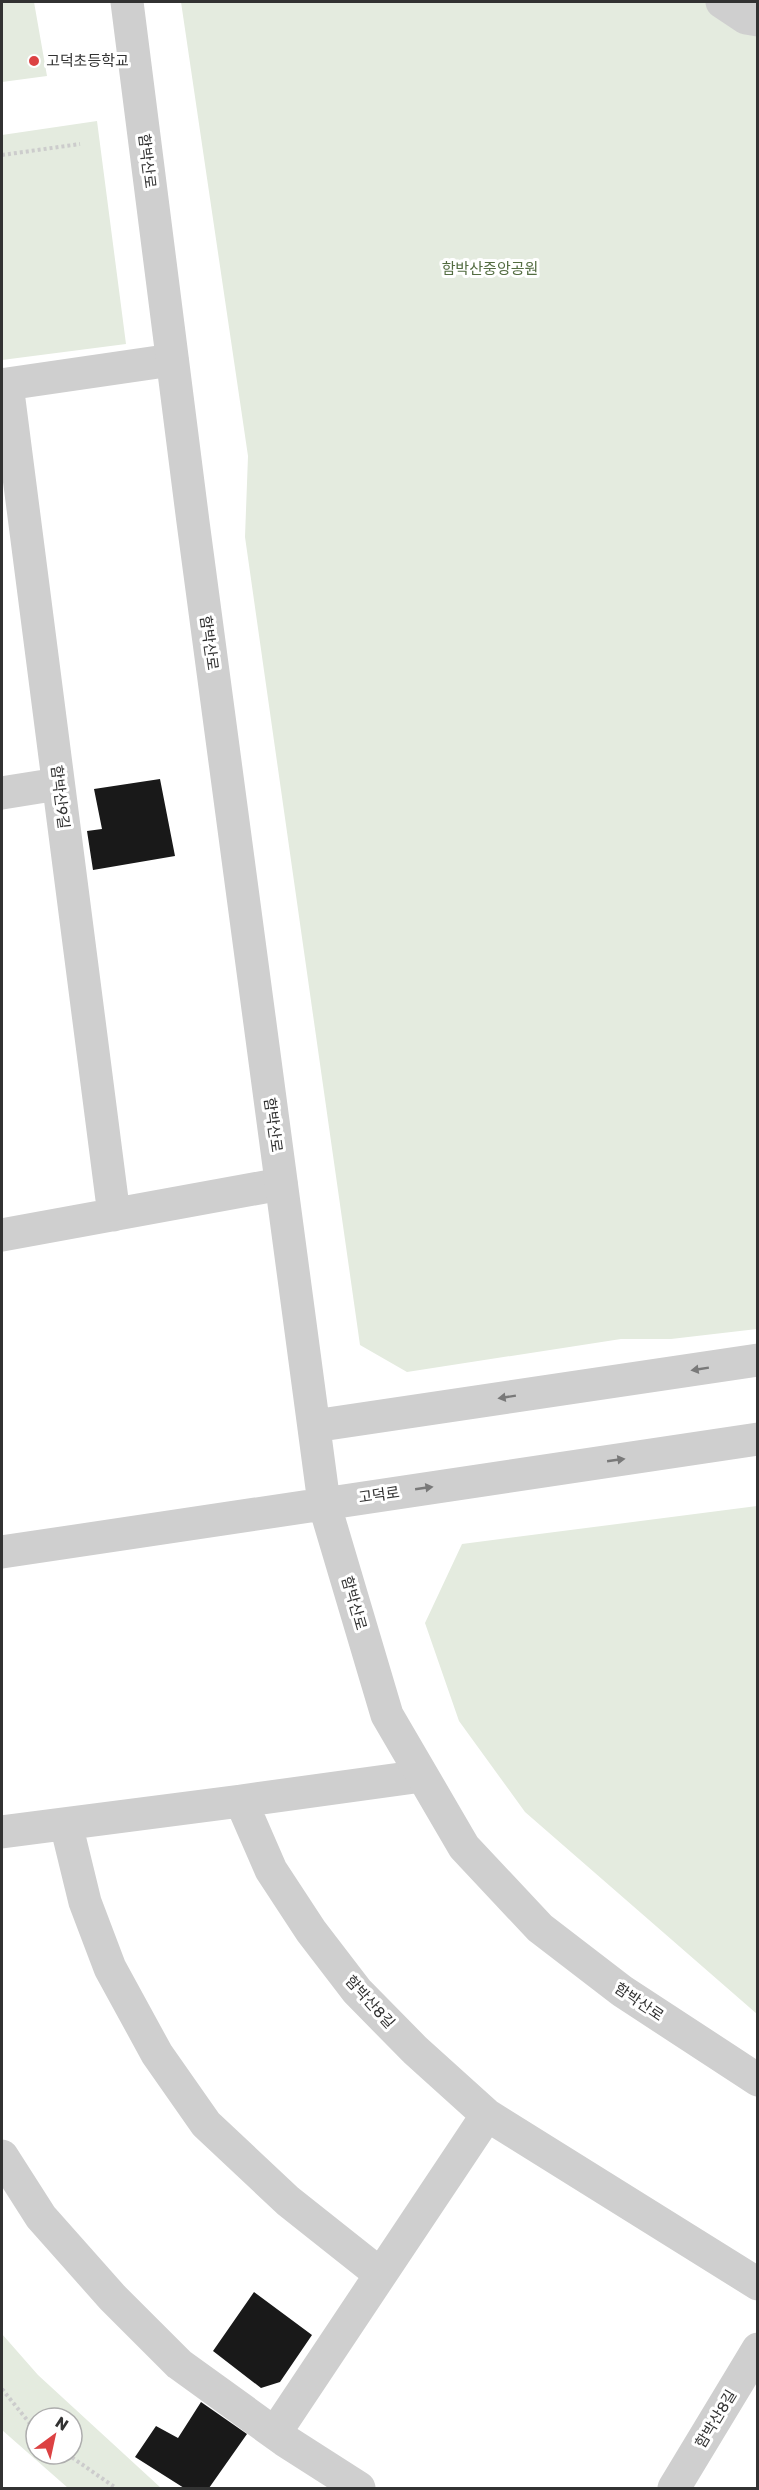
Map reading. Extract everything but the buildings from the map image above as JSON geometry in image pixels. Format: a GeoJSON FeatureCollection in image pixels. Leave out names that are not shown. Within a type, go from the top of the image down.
{"type":"FeatureCollection","features":[{"type":"Feature","properties":{"kind":"street","name":"함박산로"},"geometry":{"type":"LineString","coordinates":[[127,2],[172,360],[324,1503],[387,1715],[464,1847],[540,1928],[622,1991],[758,2080]]}},
{"type":"Feature","properties":{"kind":"street"},"geometry":{"type":"LineString","coordinates":[[722,2],[746,18],[758,20]]}},
{"type":"Feature","properties":{"kind":"street"},"geometry":{"type":"LineString","coordinates":[[4,385],[172,360]]}},
{"type":"Feature","properties":{"kind":"street","name":"함박산9길"},"geometry":{"type":"LineString","coordinates":[[4,385],[114,1215]]}},
{"type":"Feature","properties":{"kind":"street"},"geometry":{"type":"LineString","coordinates":[[2,793],[58,784]]}},
{"type":"Feature","properties":{"kind":"street"},"geometry":{"type":"LineString","coordinates":[[2,1235],[281,1184]]}},
{"type":"Feature","properties":{"kind":"street"},"geometry":{"type":"LineString","coordinates":[[314,1426],[758,1360]]}},
{"type":"Feature","properties":{"kind":"street","name":"고덕로"},"geometry":{"type":"LineString","coordinates":[[2,1552],[758,1439]]}},
{"type":"Feature","properties":{"kind":"street"},"geometry":{"type":"LineString","coordinates":[[2,1832],[422,1776]]}},
{"type":"Feature","properties":{"kind":"street","name":"함박산8길"},"geometry":{"type":"LineString","coordinates":[[241,1801],[271,1870],[311,1931],[357,1991],[415,2050],[487,2115],[758,2284]]}},
{"type":"Feature","properties":{"kind":"street"},"geometry":{"type":"LineString","coordinates":[[66,1824],[85,1902],[110,1968],[163,2063],[206,2124],[288,2201],[380,2274]]}},
{"type":"Feature","properties":{"kind":"street"},"geometry":{"type":"LineString","coordinates":[[275,2433],[487,2115]]}},
{"type":"Feature","properties":{"kind":"street"},"geometry":{"type":"LineString","coordinates":[[2,2156],[40,2217],[112,2297],[179,2364],[275,2433],[359,2488]]}},
{"type":"Feature","properties":{"kind":"street","name":"함박산8길"},"geometry":{"type":"LineString","coordinates":[[674,2488],[758,2349]]}},
{"type":"Feature","properties":{"kind":"path"},"geometry":{"type":"LineString","coordinates":[[2,155],[80,144]]}},
{"type":"Feature","properties":{"kind":"path"},"geometry":{"type":"LineString","coordinates":[[2,2389],[24,2416]]}},
{"type":"Feature","properties":{"kind":"path"},"geometry":{"type":"LineString","coordinates":[[84,2466],[116,2488]]}},
{"type":"Feature","properties":{"kind":"green space"},"geometry":{"type":"Polygon","coordinates":[[[2,2],[34,2],[47,76],[2,82],[2,2]]]}},
{"type":"Feature","properties":{"kind":"green space","name":"함박산중앙공원"},"geometry":{"type":"Polygon","coordinates":[[[181,2],[757,2],[757,1329],[671,1339],[621,1339],[407,1372],[360,1345],[245,537],[248,456],[181,2]]]}},
{"type":"Feature","properties":{"kind":"green space"},"geometry":{"type":"Polygon","coordinates":[[[97,121],[126,344],[2,360],[2,135],[97,121]]]}},
{"type":"Feature","properties":{"kind":"green space"},"geometry":{"type":"Polygon","coordinates":[[[758,1506],[757,2014],[525,1812],[459,1721],[425,1623],[462,1544],[758,1506]]]}},
{"type":"Feature","properties":{"kind":"green space"},"geometry":{"type":"Polygon","coordinates":[[[2,2334],[38,2375],[72,2406],[24,2406],[24,2449],[2,2430],[2,2334]]]}},
{"type":"Feature","properties":{"kind":"green space"},"geometry":{"type":"Polygon","coordinates":[[[84,2417],[161,2488],[68,2488],[43,2466],[84,2466],[84,2417]]]}},
{"type":"Feature","properties":{"kind":"place","name":"고덕초등학교"},"geometry":{"type":"Point","coordinates":[34,61]}}]}
